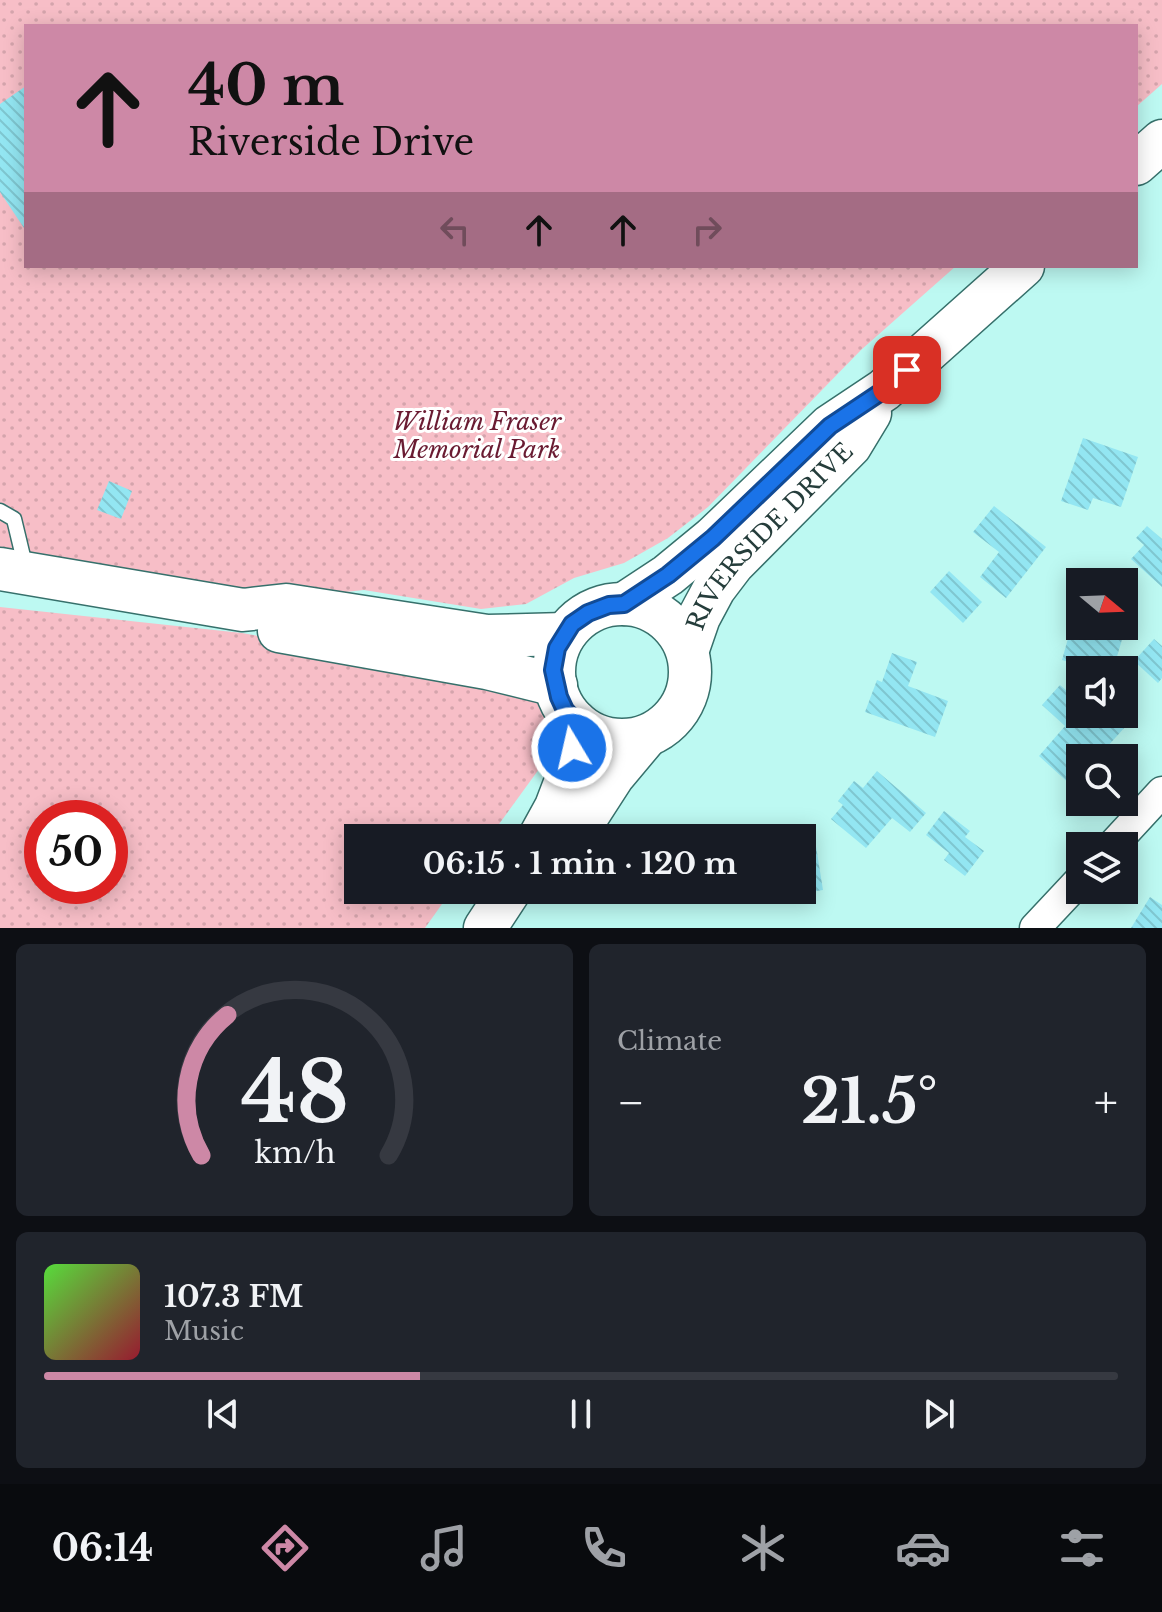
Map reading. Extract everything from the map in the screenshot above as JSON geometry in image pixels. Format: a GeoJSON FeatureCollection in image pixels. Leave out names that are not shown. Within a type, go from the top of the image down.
{"type":"FeatureCollection","features":[{"type":"Feature","properties":{"kind":"main road"},"geometry":{"type":"LineString","coordinates":[[1138,162],[1162,141]]}},
{"type":"Feature","properties":{"kind":"main road","name":"RIVERSIDE DRIVE"},"geometry":{"type":"LineString","coordinates":[[624,604],[668,575],[713,538],[830,426],[884,390],[1021,268]]}},
{"type":"Feature","properties":{"kind":"main road","name":"RIVERSIDE DRIVE"},"geometry":{"type":"LineString","coordinates":[[689,646],[699,617],[714,589],[733,564],[850,446],[884,390]]}},
{"type":"Feature","properties":{"kind":"main road"},"geometry":{"type":"LineString","coordinates":[[14,571],[243,610],[286,605],[487,636],[565,634]]}},
{"type":"Feature","properties":{"kind":"main road"},"geometry":{"type":"LineString","coordinates":[[582,824],[613,776],[644,739],[676,714],[688,693],[691,669],[689,646],[672,623],[654,611],[632,604],[609,605],[588,613],[572,624],[557,648],[553,670],[559,697],[576,722],[595,735],[617,740],[644,739]]}},
{"type":"Feature","properties":{"kind":"main road"},"geometry":{"type":"LineString","coordinates":[[243,610],[281,632],[487,668],[556,685]]}},
{"type":"Feature","properties":{"kind":"main road"},"geometry":{"type":"LineString","coordinates":[[547,824],[567,778],[576,722]]}},
{"type":"Feature","properties":{"kind":"main road"},"geometry":{"type":"LineString","coordinates":[[485,928],[501,904]]}},
{"type":"Feature","properties":{"kind":"main road"},"geometry":{"type":"LineString","coordinates":[[518,928],[533,904]]}},
{"type":"Feature","properties":{"kind":"street"},"geometry":{"type":"LineString","coordinates":[[1125,832],[1162,792]]}},
{"type":"Feature","properties":{"kind":"street"},"geometry":{"type":"LineString","coordinates":[[1035,928],[1066,895]]}},
{"type":"Feature","properties":{"kind":"lane"},"geometry":{"type":"LineString","coordinates":[[0,511],[14,519],[14,571]]}},
{"type":"Feature","properties":{"kind":"green space","name":"William Fraser Memorial Park"},"geometry":{"type":"Polygon","coordinates":[[[0,0],[1162,0],[1162,84],[1138,105],[1138,24],[24,24],[24,268],[954,268],[861,350],[708,507],[668,538],[624,563],[574,578],[526,604],[481,609],[364,590],[308,596],[0,559],[0,0]]]}},
{"type":"Feature","properties":{"kind":"green space"},"geometry":{"type":"Polygon","coordinates":[[[0,607],[242,633],[490,678],[547,702],[563,736],[499,824],[344,824],[344,904],[442,904],[425,928],[0,928],[0,607]]]}},
{"type":"Feature","properties":{"kind":"building"},"geometry":{"type":"Polygon","coordinates":[[[24,87],[24,228],[0,192],[0,104],[24,87]]]}},
{"type":"Feature","properties":{"kind":"building"},"geometry":{"type":"Polygon","coordinates":[[[1083,438],[1138,457],[1121,507],[1093,498],[1088,510],[1061,501],[1083,438]]]}},
{"type":"Feature","properties":{"kind":"building"},"geometry":{"type":"Polygon","coordinates":[[[109,481],[132,491],[121,519],[97,510],[109,481]]]}},
{"type":"Feature","properties":{"kind":"building"},"geometry":{"type":"Polygon","coordinates":[[[994,506],[1046,547],[1006,598],[980,577],[999,552],[973,532],[994,506]]]}},
{"type":"Feature","properties":{"kind":"building"},"geometry":{"type":"Polygon","coordinates":[[[1147,526],[1162,539],[1162,587],[1131,559],[1144,545],[1136,538],[1147,526]]]}},
{"type":"Feature","properties":{"kind":"building"},"geometry":{"type":"Polygon","coordinates":[[[949,571],[982,602],[963,623],[930,592],[949,571]]]}},
{"type":"Feature","properties":{"kind":"building"},"geometry":{"type":"Polygon","coordinates":[[[1154,639],[1162,646],[1162,678],[1158,683],[1138,665],[1138,657],[1154,639]]]}},
{"type":"Feature","properties":{"kind":"building"},"geometry":{"type":"Polygon","coordinates":[[[1068,640],[1122,640],[1117,656],[1066,656],[1066,661],[1062,660],[1068,640]]]}},
{"type":"Feature","properties":{"kind":"building"},"geometry":{"type":"Polygon","coordinates":[[[892,653],[917,662],[908,686],[948,701],[935,737],[865,712],[877,680],[882,682],[892,653]]]}},
{"type":"Feature","properties":{"kind":"building"},"geometry":{"type":"Polygon","coordinates":[[[1060,685],[1066,690],[1066,728],[1124,728],[1110,744],[1066,744],[1066,781],[1039,756],[1065,726],[1042,705],[1060,685]]]}},
{"type":"Feature","properties":{"kind":"building"},"geometry":{"type":"Polygon","coordinates":[[[877,771],[926,813],[910,832],[892,818],[866,848],[831,819],[843,805],[838,801],[854,781],[863,788],[877,771]]]}},
{"type":"Feature","properties":{"kind":"building"},"geometry":{"type":"Polygon","coordinates":[[[944,811],[970,831],[965,837],[984,851],[965,876],[944,860],[949,853],[926,835],[944,811]]]}},
{"type":"Feature","properties":{"kind":"building"},"geometry":{"type":"Polygon","coordinates":[[[816,846],[823,890],[816,891],[816,846]]]}},
{"type":"Feature","properties":{"kind":"building"},"geometry":{"type":"Polygon","coordinates":[[[1150,897],[1162,905],[1162,928],[1131,928],[1150,897]]]}},
{"type":"Feature","properties":{"kind":"route"},"geometry":{"type":"LineString","coordinates":[[572,748],[576,722],[559,697],[553,670],[557,648],[572,624],[588,613],[609,605],[624,604],[668,575],[713,538],[830,426],[884,390],[907,370]]}}]}
